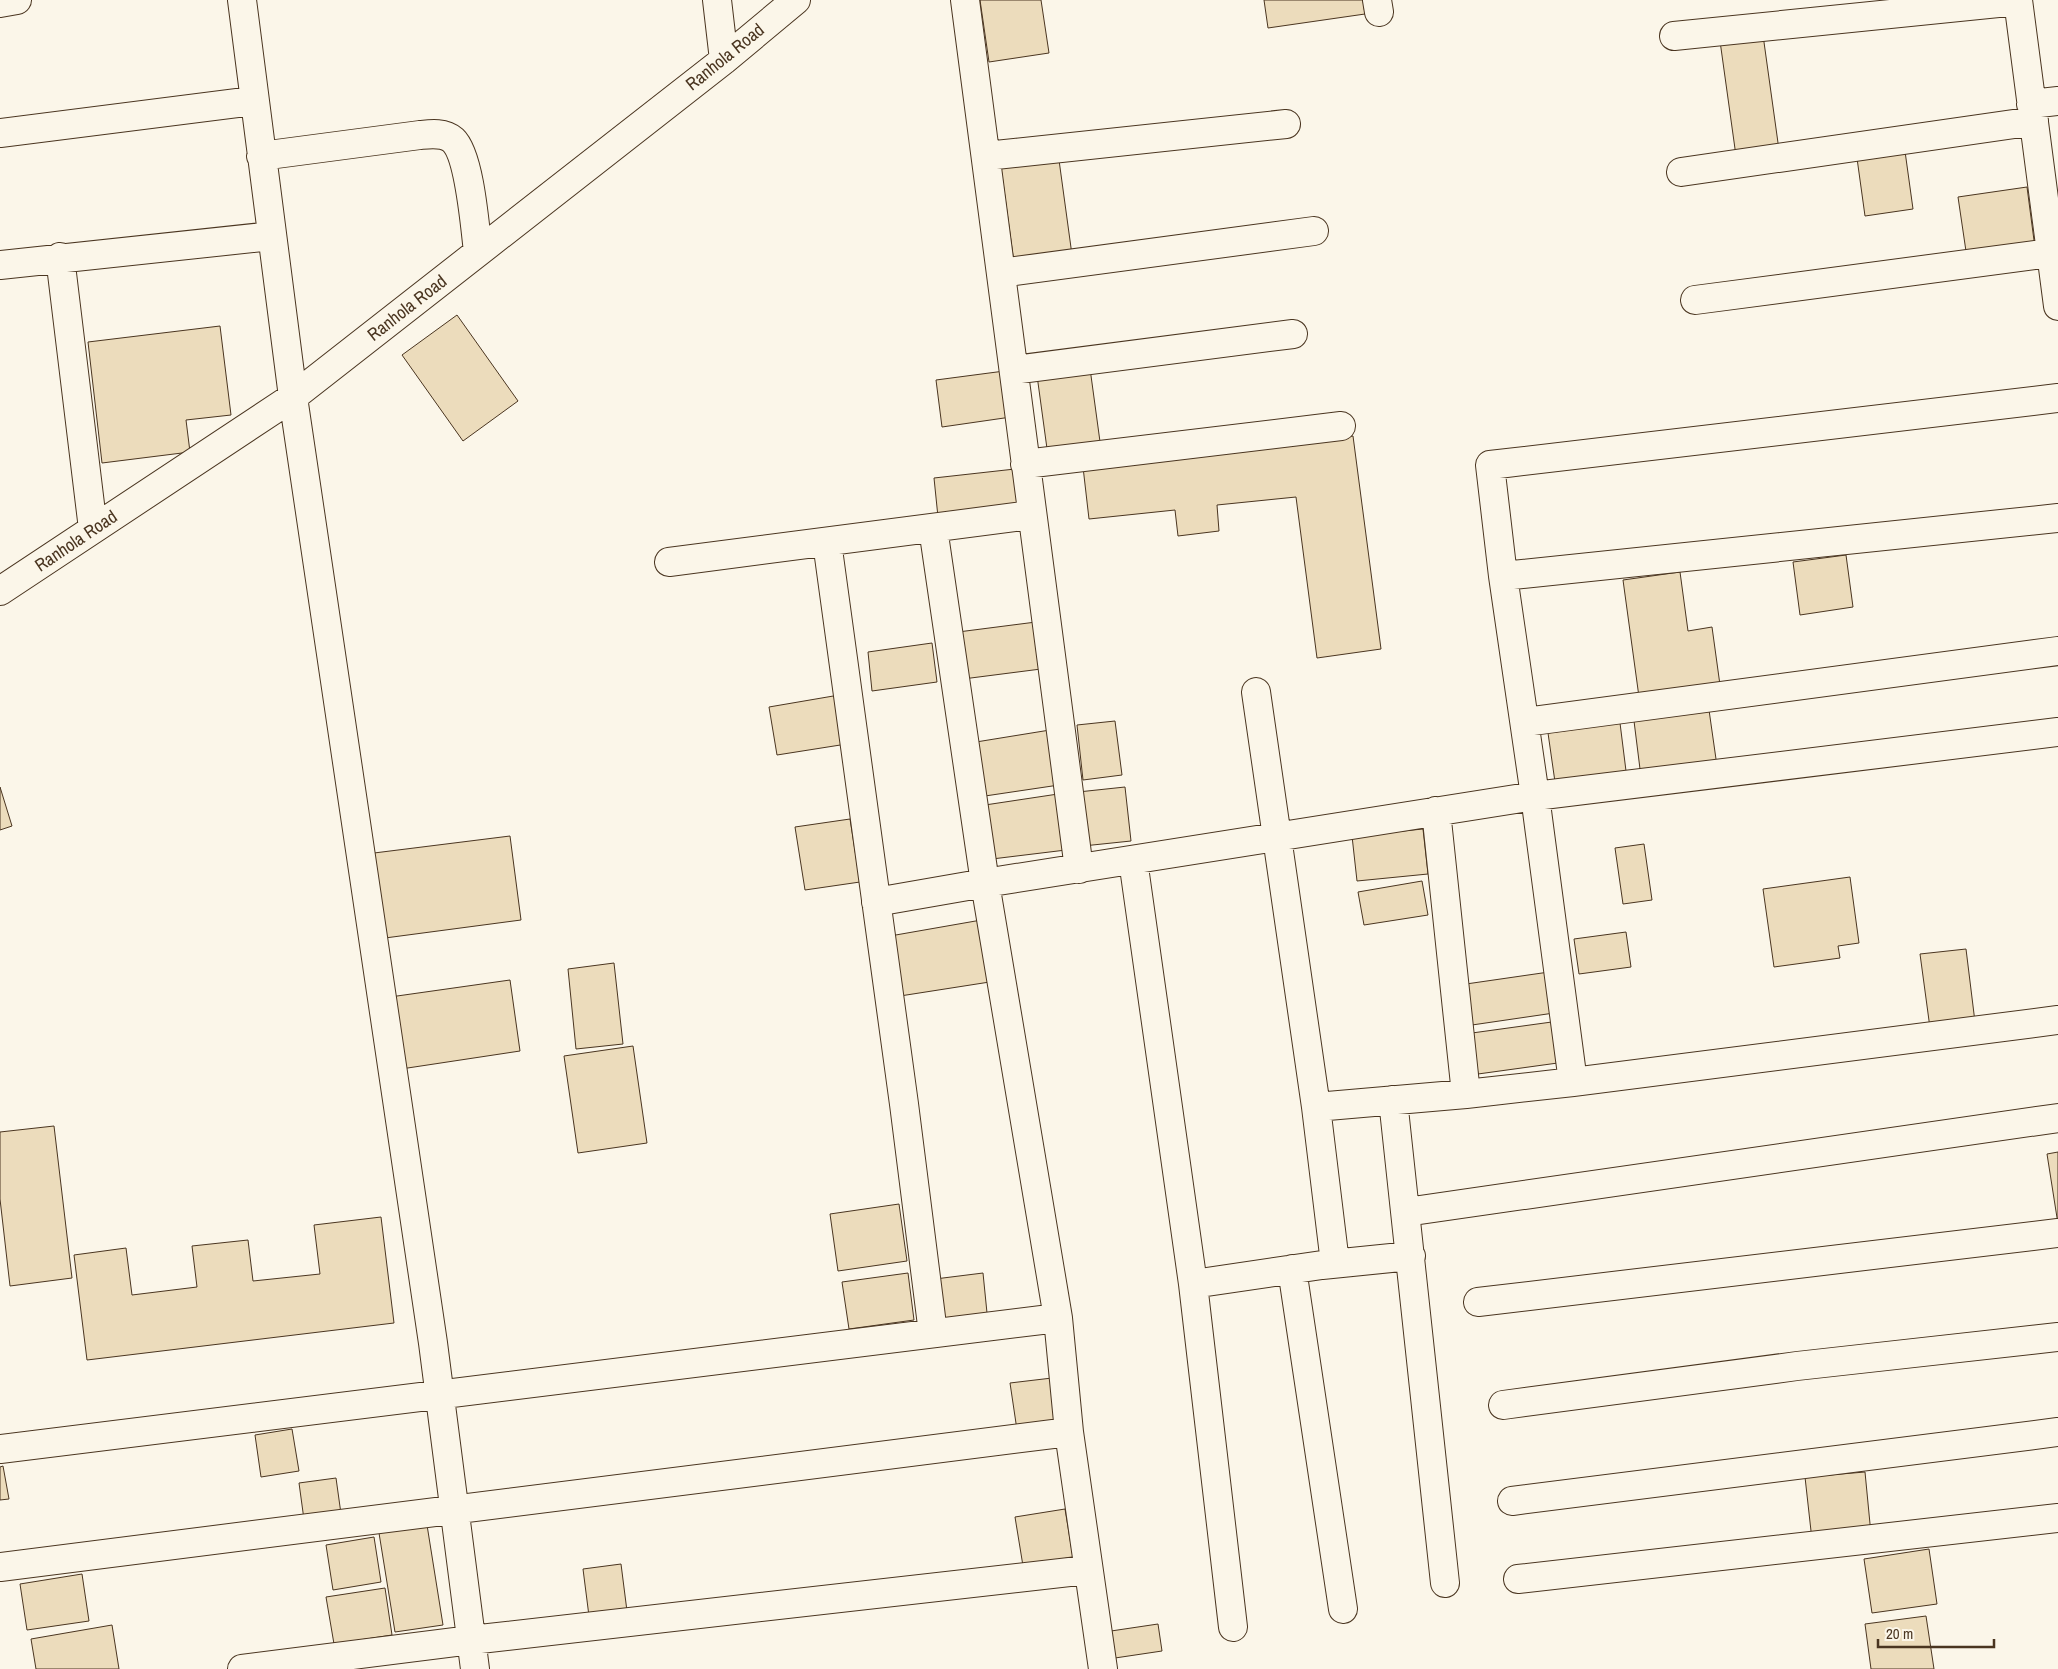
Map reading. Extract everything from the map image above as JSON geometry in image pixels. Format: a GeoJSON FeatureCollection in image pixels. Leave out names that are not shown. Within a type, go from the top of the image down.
{"type":"FeatureCollection","features":[{"type":"Feature","properties":{"kind":"street"},"geometry":{"type":"LineString","coordinates":[[0,2],[17,0]]}},
{"type":"Feature","properties":{"kind":"street"},"geometry":{"type":"LineString","coordinates":[[242,0],[253,101],[293,397],[440,1394],[475,1669]]}},
{"type":"Feature","properties":{"kind":"street"},"geometry":{"type":"LineString","coordinates":[[717,0],[724,60]]}},
{"type":"Feature","properties":{"kind":"street","name":"Ranhola Road"},"geometry":{"type":"LineString","coordinates":[[0,592],[293,397],[724,60],[796,0]]}},
{"type":"Feature","properties":{"kind":"street"},"geometry":{"type":"LineString","coordinates":[[965,0],[1014,370],[1031,515],[1079,869]]}},
{"type":"Feature","properties":{"kind":"street"},"geometry":{"type":"LineString","coordinates":[[1674,36],[2018,1],[2054,253],[2058,306]]}},
{"type":"Feature","properties":{"kind":"street"},"geometry":{"type":"LineString","coordinates":[[0,133],[253,101]]}},
{"type":"Feature","properties":{"kind":"street"},"geometry":{"type":"LineString","coordinates":[[1682,172],[2033,113],[2058,101]]}},
{"type":"Feature","properties":{"kind":"street"},"geometry":{"type":"LineString","coordinates":[[986,156],[1286,124]]}},
{"type":"Feature","properties":{"kind":"street"},"geometry":{"type":"LineString","coordinates":[[261,156],[429,134],[439,134],[453,140],[462,155],[472,196],[478,252]]}},
{"type":"Feature","properties":{"kind":"street"},"geometry":{"type":"LineString","coordinates":[[1001,273],[1314,232]]}},
{"type":"Feature","properties":{"kind":"street"},"geometry":{"type":"LineString","coordinates":[[0,265],[60,257],[272,236]]}},
{"type":"Feature","properties":{"kind":"street"},"geometry":{"type":"LineString","coordinates":[[1696,300],[2054,253]]}},
{"type":"Feature","properties":{"kind":"street"},"geometry":{"type":"LineString","coordinates":[[60,257],[93,529]]}},
{"type":"Feature","properties":{"kind":"street"},"geometry":{"type":"LineString","coordinates":[[1014,370],[1293,334]]}},
{"type":"Feature","properties":{"kind":"street"},"geometry":{"type":"LineString","coordinates":[[1572,1082],[1525,722],[1503,576],[1490,465],[2058,398]]}},
{"type":"Feature","properties":{"kind":"street"},"geometry":{"type":"LineString","coordinates":[[1025,464],[1340,426]]}},
{"type":"Feature","properties":{"kind":"street"},"geometry":{"type":"LineString","coordinates":[[669,562],[1031,515]]}},
{"type":"Feature","properties":{"kind":"street"},"geometry":{"type":"LineString","coordinates":[[1503,576],[2058,518]]}},
{"type":"Feature","properties":{"kind":"street"},"geometry":{"type":"LineString","coordinates":[[933,528],[985,883],[1058,1318],[1069,1432],[1103,1669]]}},
{"type":"Feature","properties":{"kind":"street"},"geometry":{"type":"LineString","coordinates":[[827,542],[932,1333]]}},
{"type":"Feature","properties":{"kind":"street"},"geometry":{"type":"LineString","coordinates":[[1525,722],[2058,651]]}},
{"type":"Feature","properties":{"kind":"street"},"geometry":{"type":"LineString","coordinates":[[1256,692],[1316,1107],[1335,1263]]}},
{"type":"Feature","properties":{"kind":"street"},"geometry":{"type":"LineString","coordinates":[[876,902],[1535,796],[2058,732]]}},
{"type":"Feature","properties":{"kind":"street"},"geometry":{"type":"LineString","coordinates":[[1436,811],[1466,1094]]}},
{"type":"Feature","properties":{"kind":"street"},"geometry":{"type":"LineString","coordinates":[[1134,860],[1193,1284],[1233,1627]]}},
{"type":"Feature","properties":{"kind":"street"},"geometry":{"type":"LineString","coordinates":[[1316,1107],[1466,1094],[1572,1082],[2058,1020]]}},
{"type":"Feature","properties":{"kind":"street"},"geometry":{"type":"LineString","coordinates":[[1393,1100],[1445,1584]]}},
{"type":"Feature","properties":{"kind":"street"},"geometry":{"type":"LineString","coordinates":[[1406,1212],[2058,1118]]}},
{"type":"Feature","properties":{"kind":"street"},"geometry":{"type":"LineString","coordinates":[[1478,1302],[2058,1233]]}},
{"type":"Feature","properties":{"kind":"street"},"geometry":{"type":"LineString","coordinates":[[1193,1284],[1335,1263],[1411,1256]]}},
{"type":"Feature","properties":{"kind":"street"},"geometry":{"type":"LineString","coordinates":[[1292,1269],[1343,1609]]}},
{"type":"Feature","properties":{"kind":"street"},"geometry":{"type":"LineString","coordinates":[[0,1449],[1058,1318]]}},
{"type":"Feature","properties":{"kind":"street"},"geometry":{"type":"LineString","coordinates":[[1503,1405],[1797,1366],[2058,1337]]}},
{"type":"Feature","properties":{"kind":"street"},"geometry":{"type":"LineString","coordinates":[[0,1567],[1069,1432]]}},
{"type":"Feature","properties":{"kind":"street"},"geometry":{"type":"LineString","coordinates":[[1512,1501],[2058,1432]]}},
{"type":"Feature","properties":{"kind":"street"},"geometry":{"type":"LineString","coordinates":[[1518,1579],[2058,1518]]}},
{"type":"Feature","properties":{"kind":"street"},"geometry":{"type":"LineString","coordinates":[[242,1669],[471,1640],[1088,1570]]}},
{"type":"Feature","properties":{"kind":"building"},"geometry":{"type":"Polygon","coordinates":[[[980,0],[1041,0],[1049,53],[989,62],[980,0]]]}},
{"type":"Feature","properties":{"kind":"building"},"geometry":{"type":"Polygon","coordinates":[[[1264,0],[1363,0],[1365,14],[1268,28],[1264,0]]]}},
{"type":"Feature","properties":{"kind":"building"},"geometry":{"type":"Polygon","coordinates":[[[1763,35],[1779,150],[1736,156],[1720,41],[1763,35]]]}},
{"type":"Feature","properties":{"kind":"building"},"geometry":{"type":"Polygon","coordinates":[[[1904,144],[1913,209],[1865,216],[1856,151],[1904,144]]]}},
{"type":"Feature","properties":{"kind":"building"},"geometry":{"type":"Polygon","coordinates":[[[1059,160],[1072,255],[1014,263],[1001,168],[1059,160]]]}},
{"type":"Feature","properties":{"kind":"building"},"geometry":{"type":"Polygon","coordinates":[[[2027,187],[2035,248],[1967,258],[1958,197],[2027,187]]]}},
{"type":"Feature","properties":{"kind":"building"},"geometry":{"type":"Polygon","coordinates":[[[457,315],[518,401],[463,441],[402,355],[457,315]]]}},
{"type":"Feature","properties":{"kind":"building"},"geometry":{"type":"Polygon","coordinates":[[[220,326],[231,415],[186,420],[190,452],[102,463],[88,342],[220,326]]]}},
{"type":"Feature","properties":{"kind":"building"},"geometry":{"type":"Polygon","coordinates":[[[1089,361],[1101,449],[1048,456],[1036,368],[1089,361]]]}},
{"type":"Feature","properties":{"kind":"building"},"geometry":{"type":"Polygon","coordinates":[[[1012,370],[1018,416],[942,427],[936,380],[1012,370]]]}},
{"type":"Feature","properties":{"kind":"building"},"geometry":{"type":"Polygon","coordinates":[[[1353,436],[1381,649],[1317,658],[1296,497],[1217,505],[1219,531],[1178,536],[1175,510],[1089,519],[1083,467],[1353,436]]]}},
{"type":"Feature","properties":{"kind":"building"},"geometry":{"type":"Polygon","coordinates":[[[1024,468],[1028,506],[938,517],[934,478],[1024,468]]]}},
{"type":"Feature","properties":{"kind":"building"},"geometry":{"type":"Polygon","coordinates":[[[1846,555],[1853,607],[1800,615],[1793,562],[1846,555]]]}},
{"type":"Feature","properties":{"kind":"building"},"geometry":{"type":"Polygon","coordinates":[[[1680,572],[1688,631],[1712,627],[1720,685],[1639,697],[1623,580],[1680,572]]]}},
{"type":"Feature","properties":{"kind":"building"},"geometry":{"type":"Polygon","coordinates":[[[1036,622],[1041,669],[963,679],[958,632],[1036,622]]]}},
{"type":"Feature","properties":{"kind":"building"},"geometry":{"type":"Polygon","coordinates":[[[932,643],[937,682],[872,691],[868,652],[932,643]]]}},
{"type":"Feature","properties":{"kind":"building"},"geometry":{"type":"Polygon","coordinates":[[[845,694],[853,743],[777,755],[769,707],[845,694]]]}},
{"type":"Feature","properties":{"kind":"building"},"geometry":{"type":"Polygon","coordinates":[[[1709,710],[1717,766],[1641,777],[1634,721],[1709,710]]]}},
{"type":"Feature","properties":{"kind":"building"},"geometry":{"type":"Polygon","coordinates":[[[1115,721],[1122,775],[1083,780],[1077,725],[1115,721]]]}},
{"type":"Feature","properties":{"kind":"building"},"geometry":{"type":"Polygon","coordinates":[[[1620,723],[1627,779],[1556,789],[1548,733],[1620,723]]]}},
{"type":"Feature","properties":{"kind":"building"},"geometry":{"type":"Polygon","coordinates":[[[1050,730],[1059,785],[985,796],[976,742],[1050,730]]]}},
{"type":"Feature","properties":{"kind":"building"},"geometry":{"type":"Polygon","coordinates":[[[0,787],[12,826],[0,830],[0,787]]]}},
{"type":"Feature","properties":{"kind":"building"},"geometry":{"type":"Polygon","coordinates":[[[1125,787],[1131,841],[1083,846],[1078,792],[1125,787]]]}},
{"type":"Feature","properties":{"kind":"building"},"geometry":{"type":"Polygon","coordinates":[[[1058,794],[1066,850],[992,859],[985,805],[1058,794]]]}},
{"type":"Feature","properties":{"kind":"building"},"geometry":{"type":"Polygon","coordinates":[[[850,819],[860,882],[805,890],[795,827],[850,819]]]}},
{"type":"Feature","properties":{"kind":"building"},"geometry":{"type":"Polygon","coordinates":[[[1423,829],[1428,874],[1357,881],[1352,836],[1423,829]]]}},
{"type":"Feature","properties":{"kind":"building"},"geometry":{"type":"Polygon","coordinates":[[[510,836],[521,920],[385,938],[374,853],[510,836]]]}},
{"type":"Feature","properties":{"kind":"building"},"geometry":{"type":"Polygon","coordinates":[[[1644,844],[1652,900],[1623,904],[1615,848],[1644,844]]]}},
{"type":"Feature","properties":{"kind":"building"},"geometry":{"type":"Polygon","coordinates":[[[1850,877],[1859,943],[1838,946],[1840,958],[1774,967],[1763,889],[1850,877]]]}},
{"type":"Feature","properties":{"kind":"building"},"geometry":{"type":"Polygon","coordinates":[[[1422,881],[1428,915],[1364,925],[1358,892],[1422,881]]]}},
{"type":"Feature","properties":{"kind":"building"},"geometry":{"type":"Polygon","coordinates":[[[987,919],[996,981],[900,996],[890,936],[987,919]]]}},
{"type":"Feature","properties":{"kind":"building"},"geometry":{"type":"Polygon","coordinates":[[[1626,932],[1631,967],[1579,974],[1574,939],[1626,932]]]}},
{"type":"Feature","properties":{"kind":"building"},"geometry":{"type":"Polygon","coordinates":[[[1966,949],[1975,1022],[1930,1028],[1920,954],[1966,949]]]}},
{"type":"Feature","properties":{"kind":"building"},"geometry":{"type":"Polygon","coordinates":[[[614,963],[623,1044],[576,1049],[568,969],[614,963]]]}},
{"type":"Feature","properties":{"kind":"building"},"geometry":{"type":"Polygon","coordinates":[[[1549,972],[1554,1013],[1472,1025],[1466,984],[1549,972]]]}},
{"type":"Feature","properties":{"kind":"building"},"geometry":{"type":"Polygon","coordinates":[[[510,980],[520,1051],[401,1069],[390,997],[510,980]]]}},
{"type":"Feature","properties":{"kind":"building"},"geometry":{"type":"Polygon","coordinates":[[[1559,1021],[1565,1062],[1478,1074],[1472,1033],[1559,1021]]]}},
{"type":"Feature","properties":{"kind":"building"},"geometry":{"type":"Polygon","coordinates":[[[633,1046],[647,1143],[578,1153],[564,1056],[633,1046]]]}},
{"type":"Feature","properties":{"kind":"building"},"geometry":{"type":"Polygon","coordinates":[[[54,1126],[72,1278],[10,1286],[0,1199],[0,1132],[54,1126]]]}},
{"type":"Feature","properties":{"kind":"building"},"geometry":{"type":"Polygon","coordinates":[[[2058,1152],[2058,1224],[2047,1154],[2058,1152]]]}},
{"type":"Feature","properties":{"kind":"building"},"geometry":{"type":"Polygon","coordinates":[[[899,1204],[907,1261],[838,1271],[830,1214],[899,1204]]]}},
{"type":"Feature","properties":{"kind":"building"},"geometry":{"type":"Polygon","coordinates":[[[381,1217],[394,1323],[87,1360],[74,1255],[126,1248],[132,1295],[197,1287],[192,1246],[248,1240],[253,1281],[320,1274],[314,1225],[381,1217]]]}},
{"type":"Feature","properties":{"kind":"building"},"geometry":{"type":"Polygon","coordinates":[[[908,1273],[914,1320],[849,1329],[842,1282],[908,1273]]]}},
{"type":"Feature","properties":{"kind":"building"},"geometry":{"type":"Polygon","coordinates":[[[983,1273],[987,1313],[939,1319],[935,1279],[983,1273]]]}},
{"type":"Feature","properties":{"kind":"building"},"geometry":{"type":"Polygon","coordinates":[[[1052,1378],[1058,1424],[1017,1430],[1010,1383],[1052,1378]]]}},
{"type":"Feature","properties":{"kind":"building"},"geometry":{"type":"Polygon","coordinates":[[[292,1429],[299,1471],[261,1477],[255,1435],[292,1429]]]}},
{"type":"Feature","properties":{"kind":"building"},"geometry":{"type":"Polygon","coordinates":[[[3,1466],[9,1499],[0,1500],[0,1467],[3,1466]]]}},
{"type":"Feature","properties":{"kind":"building"},"geometry":{"type":"Polygon","coordinates":[[[1865,1472],[1871,1534],[1812,1540],[1805,1477],[1865,1472]]]}},
{"type":"Feature","properties":{"kind":"building"},"geometry":{"type":"Polygon","coordinates":[[[336,1478],[342,1521],[305,1527],[299,1483],[336,1478]]]}},
{"type":"Feature","properties":{"kind":"building"},"geometry":{"type":"Polygon","coordinates":[[[1065,1509],[1073,1557],[1023,1566],[1015,1517],[1065,1509]]]}},
{"type":"Feature","properties":{"kind":"building"},"geometry":{"type":"Polygon","coordinates":[[[427,1525],[443,1625],[395,1632],[379,1533],[427,1525]]]}},
{"type":"Feature","properties":{"kind":"building"},"geometry":{"type":"Polygon","coordinates":[[[374,1537],[381,1582],[333,1590],[326,1545],[374,1537]]]}},
{"type":"Feature","properties":{"kind":"building"},"geometry":{"type":"Polygon","coordinates":[[[1929,1549],[1937,1604],[1872,1613],[1864,1559],[1929,1549]]]}},
{"type":"Feature","properties":{"kind":"building"},"geometry":{"type":"Polygon","coordinates":[[[621,1564],[628,1619],[590,1624],[583,1569],[621,1564]]]}},
{"type":"Feature","properties":{"kind":"building"},"geometry":{"type":"Polygon","coordinates":[[[82,1574],[89,1621],[27,1630],[20,1584],[82,1574]]]}},
{"type":"Feature","properties":{"kind":"building"},"geometry":{"type":"Polygon","coordinates":[[[385,1588],[392,1635],[334,1644],[326,1597],[385,1588]]]}},
{"type":"Feature","properties":{"kind":"building"},"geometry":{"type":"Polygon","coordinates":[[[1926,1616],[1934,1669],[1871,1669],[1865,1624],[1926,1616]]]}},
{"type":"Feature","properties":{"kind":"building"},"geometry":{"type":"Polygon","coordinates":[[[1158,1624],[1162,1651],[1115,1658],[1111,1631],[1158,1624]]]}},
{"type":"Feature","properties":{"kind":"building"},"geometry":{"type":"Polygon","coordinates":[[[112,1625],[119,1669],[36,1669],[31,1639],[112,1625]]]}}]}
